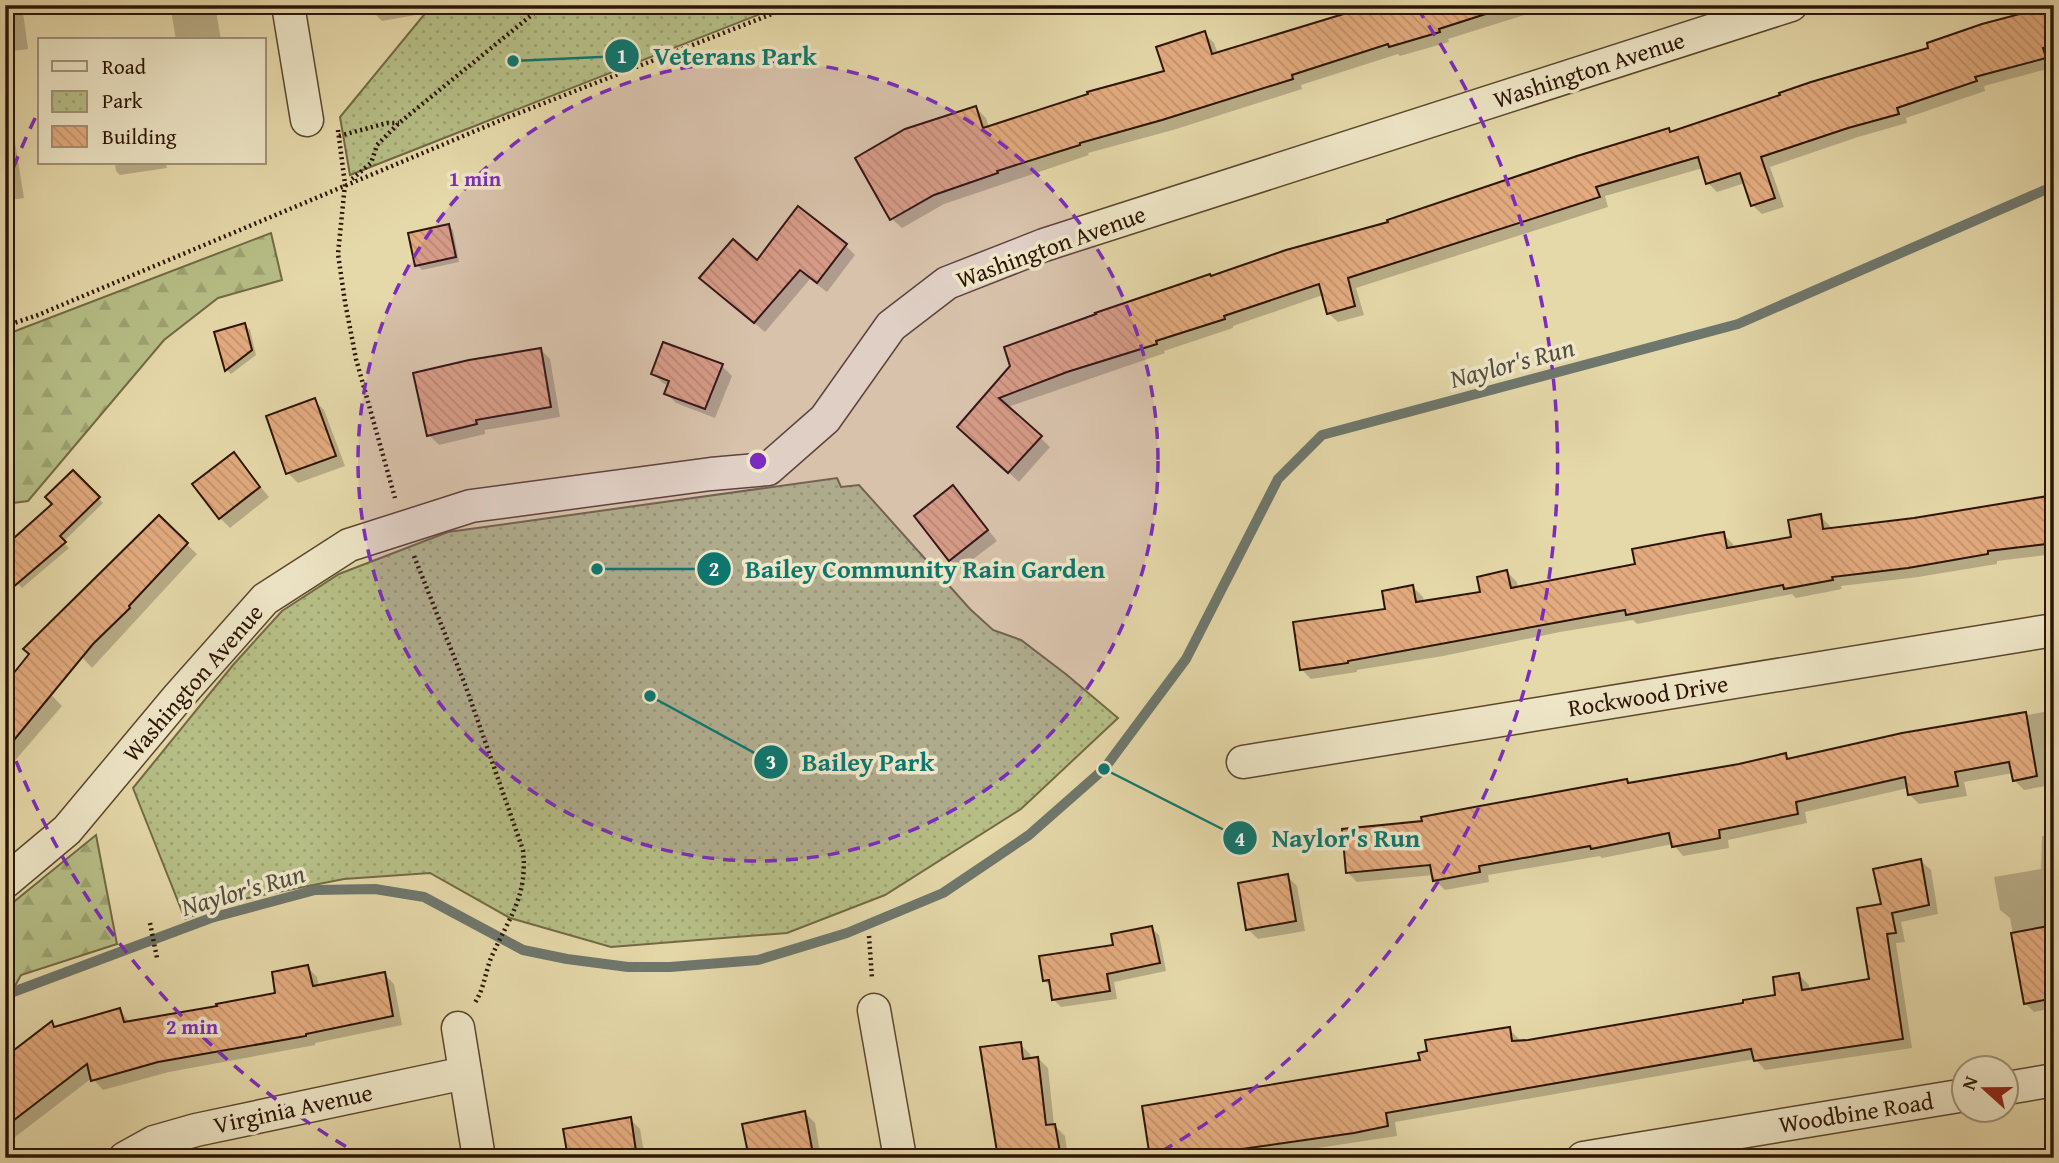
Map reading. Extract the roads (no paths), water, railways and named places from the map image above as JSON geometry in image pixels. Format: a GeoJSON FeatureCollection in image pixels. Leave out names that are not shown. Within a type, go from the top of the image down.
{"type":"FeatureCollection","features":[{"type":"Feature","properties":{"kind":"street"},"geometry":{"type":"LineString","coordinates":[[288,5],[307,120]]}},
{"type":"Feature","properties":{"kind":"street","name":"Washington Avenue"},"geometry":{"type":"LineString","coordinates":[[5,882],[67,830],[179,696],[265,599],[349,545],[471,506],[768,469],[825,419],[891,326],[947,283],[1044,245],[1791,5]]}},
{"type":"Feature","properties":{"kind":"street","name":"Rockwood Drive"},"geometry":{"type":"LineString","coordinates":[[1243,762],[2054,630]]}},
{"type":"Feature","properties":{"kind":"street"},"geometry":{"type":"LineString","coordinates":[[874,1010],[900,1158]]}},
{"type":"Feature","properties":{"kind":"street"},"geometry":{"type":"LineString","coordinates":[[458,1028],[479,1158]]}},
{"type":"Feature","properties":{"kind":"street","name":"Virginia Avenue"},"geometry":{"type":"LineString","coordinates":[[125,1158],[154,1142],[196,1130],[465,1073]]}},
{"type":"Feature","properties":{"kind":"street"},"geometry":{"type":"LineString","coordinates":[[2021,1086],[2054,1080]]}},
{"type":"Feature","properties":{"kind":"street","name":"Woodbine Road"},"geometry":{"type":"LineString","coordinates":[[1583,1158],[1951,1097]]}},
{"type":"Feature","properties":{"kind":"waterway","name":"Naylor's Run"},"geometry":{"type":"LineString","coordinates":[[5,995],[211,918],[315,890],[375,889],[424,897],[523,950],[628,967],[670,967],[758,960],[847,933],[943,893],[1029,835],[1104,769],[1186,659],[1278,479],[1322,435],[1738,324],[2054,186]]}},
{"type":"Feature","properties":{"kind":"place","name":"Veterans Park"},"geometry":{"type":"Point","coordinates":[513,61]}},
{"type":"Feature","properties":{"kind":"place","name":"Bailey Community Rain Garden"},"geometry":{"type":"Point","coordinates":[597,569]}},
{"type":"Feature","properties":{"kind":"place","name":"Bailey Park"},"geometry":{"type":"Point","coordinates":[650,696]}},
{"type":"Feature","properties":{"kind":"place","name":"Naylor's Run"},"geometry":{"type":"Point","coordinates":[1104,769]}}]}
